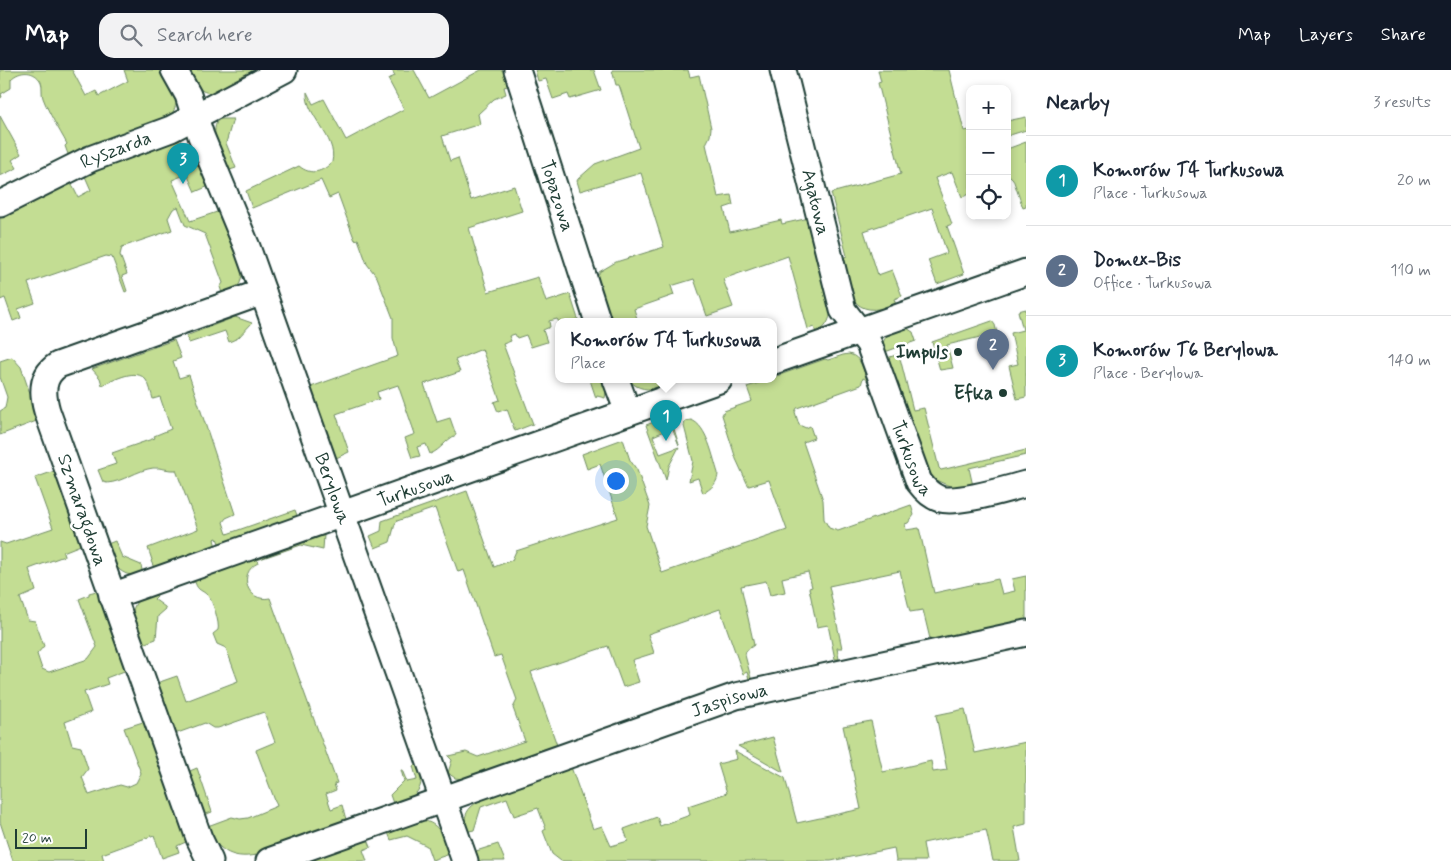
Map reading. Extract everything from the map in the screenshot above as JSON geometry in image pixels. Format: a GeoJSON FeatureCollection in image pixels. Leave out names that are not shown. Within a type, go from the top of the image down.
{"type":"FeatureCollection","features":[{"type":"Feature","properties":{"kind":"street","name":"Berylowa"},"geometry":{"type":"LineString","coordinates":[[174,70],[188,95],[201,136],[239,227],[263,292],[465,861]]}},
{"type":"Feature","properties":{"kind":"street","name":"Ryszarda"},"geometry":{"type":"LineString","coordinates":[[0,204],[81,163],[159,134],[284,70]]}},
{"type":"Feature","properties":{"kind":"street","name":"Topazowa"},"geometry":{"type":"LineString","coordinates":[[518,70],[597,318]]}},
{"type":"Feature","properties":{"kind":"street","name":"Agatowa"},"geometry":{"type":"LineString","coordinates":[[783,70],[841,304],[844,313],[857,330]]}},
{"type":"Feature","properties":{"kind":"street"},"geometry":{"type":"LineString","coordinates":[[777,360],[857,330],[1026,272]]}},
{"type":"Feature","properties":{"kind":"street","name":"Szmaragdowa"},"geometry":{"type":"LineString","coordinates":[[210,861],[199,838],[112,596],[44,402],[43,386],[45,379],[52,369],[58,365],[263,292]]}},
{"type":"Feature","properties":{"kind":"street","name":"Turkusowa"},"geometry":{"type":"LineString","coordinates":[[857,330],[869,344],[905,446],[919,482],[925,490],[940,498],[954,499],[1026,484]]}},
{"type":"Feature","properties":{"kind":"street"},"geometry":{"type":"LineString","coordinates":[[617,383],[628,412]]}},
{"type":"Feature","properties":{"kind":"street","name":"Turkusowa"},"geometry":{"type":"LineString","coordinates":[[112,596],[710,383]]}},
{"type":"Feature","properties":{"kind":"street","name":"Jaspisowa"},"geometry":{"type":"LineString","coordinates":[[443,800],[736,696],[1026,633]]}},
{"type":"Feature","properties":{"kind":"street"},"geometry":{"type":"LineString","coordinates":[[269,861],[443,800]]}},
{"type":"Feature","properties":{"kind":"green space"},"geometry":{"type":"Polygon","coordinates":[[[0,70],[72,70],[86,96],[96,91],[99,96],[128,81],[124,70],[163,70],[173,89],[176,101],[173,113],[168,119],[69,157],[65,146],[67,144],[43,98],[42,84],[38,78],[31,73],[15,76],[11,79],[11,88],[1,94],[2,97],[0,98],[0,70]]]}},
{"type":"Feature","properties":{"kind":"green space"},"geometry":{"type":"Polygon","coordinates":[[[185,70],[261,70],[215,93],[209,93],[200,89],[185,70]]]}},
{"type":"Feature","properties":{"kind":"green space"},"geometry":{"type":"Polygon","coordinates":[[[392,70],[414,70],[429,98],[481,70],[507,70],[511,85],[504,87],[506,94],[494,99],[478,114],[480,124],[442,136],[450,161],[458,158],[471,200],[514,186],[522,211],[469,228],[488,292],[538,277],[546,302],[570,294],[578,318],[555,318],[549,321],[550,327],[543,330],[547,342],[531,347],[526,335],[517,338],[515,334],[509,336],[511,341],[503,344],[533,424],[515,431],[507,409],[498,412],[494,402],[500,400],[482,349],[455,360],[460,372],[424,384],[437,422],[450,418],[456,435],[437,450],[430,454],[426,444],[417,447],[420,456],[412,458],[405,438],[415,434],[398,385],[377,392],[379,399],[336,414],[349,452],[334,459],[308,388],[398,356],[393,338],[393,318],[377,277],[367,264],[358,239],[355,240],[354,238],[338,194],[329,198],[321,180],[252,208],[246,191],[299,166],[308,171],[317,172],[332,162],[333,153],[330,144],[311,110],[307,92],[313,104],[324,99],[346,140],[404,109],[388,79],[395,76],[392,70]]]}},
{"type":"Feature","properties":{"kind":"green space"},"geometry":{"type":"Polygon","coordinates":[[[535,70],[594,70],[601,90],[570,99],[568,94],[553,99],[546,79],[538,81],[535,70]]]}},
{"type":"Feature","properties":{"kind":"green space"},"geometry":{"type":"Polygon","coordinates":[[[612,70],[688,70],[690,77],[699,75],[711,128],[706,144],[718,197],[731,195],[733,205],[724,208],[730,232],[781,220],[782,224],[809,218],[831,310],[830,318],[822,329],[816,333],[814,327],[808,329],[788,256],[723,279],[733,307],[707,316],[694,279],[671,286],[674,295],[634,309],[637,318],[607,318],[593,276],[616,262],[664,247],[641,173],[580,191],[577,181],[595,164],[639,148],[619,85],[616,85],[612,70]]]}},
{"type":"Feature","properties":{"kind":"green space"},"geometry":{"type":"Polygon","coordinates":[[[878,70],[949,70],[964,131],[966,131],[966,196],[962,197],[952,172],[935,178],[952,224],[947,226],[964,274],[937,284],[928,260],[947,253],[932,208],[864,231],[878,275],[892,270],[902,296],[894,299],[896,305],[881,309],[869,309],[854,301],[846,283],[840,259],[847,256],[831,193],[901,174],[878,83],[881,82],[878,70]]]}},
{"type":"Feature","properties":{"kind":"green space"},"geometry":{"type":"Polygon","coordinates":[[[0,116],[21,154],[12,160],[17,168],[0,176],[0,116]]]}},
{"type":"Feature","properties":{"kind":"green space"},"geometry":{"type":"Polygon","coordinates":[[[1026,117],[1026,130],[1011,135],[1011,120],[1026,117]]]}},
{"type":"Feature","properties":{"kind":"green space"},"geometry":{"type":"Polygon","coordinates":[[[218,119],[233,119],[226,143],[236,168],[227,171],[215,139],[218,119]]]}},
{"type":"Feature","properties":{"kind":"green space"},"geometry":{"type":"Polygon","coordinates":[[[176,140],[189,146],[194,152],[209,186],[195,192],[187,174],[172,180],[190,221],[220,211],[243,271],[240,283],[236,289],[223,296],[220,287],[223,283],[205,234],[185,225],[178,207],[173,209],[168,218],[172,230],[122,247],[120,255],[127,274],[122,276],[127,291],[125,292],[112,257],[106,256],[28,283],[35,303],[18,309],[21,318],[13,321],[5,298],[0,300],[0,215],[64,183],[72,185],[78,197],[91,190],[84,174],[176,140]]]}},
{"type":"Feature","properties":{"kind":"green space"},"geometry":{"type":"Polygon","coordinates":[[[1026,142],[1026,207],[1023,208],[1011,177],[1011,148],[1026,142]]]}},
{"type":"Feature","properties":{"kind":"green space"},"geometry":{"type":"Polygon","coordinates":[[[1026,309],[1026,397],[1017,399],[1009,366],[1018,364],[1011,333],[1023,330],[1018,311],[1026,309]]]}},
{"type":"Feature","properties":{"kind":"green space"},"geometry":{"type":"Polygon","coordinates":[[[235,317],[252,323],[238,338],[229,342],[225,331],[189,343],[186,336],[235,317]]]}},
{"type":"Feature","properties":{"kind":"green space"},"geometry":{"type":"Polygon","coordinates":[[[992,321],[997,333],[947,345],[953,368],[940,370],[932,342],[992,321]]]}},
{"type":"Feature","properties":{"kind":"green space"},"geometry":{"type":"Polygon","coordinates":[[[905,327],[913,332],[916,341],[882,353],[885,338],[895,330],[905,327]]]}},
{"type":"Feature","properties":{"kind":"green space"},"geometry":{"type":"Polygon","coordinates":[[[174,340],[181,358],[173,361],[179,378],[189,375],[235,514],[226,518],[223,522],[227,534],[295,510],[298,518],[220,546],[217,538],[214,539],[216,548],[155,570],[148,548],[198,529],[176,470],[153,468],[119,481],[107,483],[103,482],[98,470],[116,464],[112,453],[155,438],[154,436],[171,429],[160,397],[153,399],[148,384],[142,376],[125,376],[102,385],[100,378],[92,369],[174,340]]]}},
{"type":"Feature","properties":{"kind":"green space"},"geometry":{"type":"Polygon","coordinates":[[[849,354],[857,358],[867,380],[863,378],[861,385],[797,408],[795,412],[799,425],[806,428],[810,426],[814,438],[803,442],[823,500],[824,519],[829,528],[838,531],[911,505],[914,515],[905,524],[906,530],[919,528],[934,593],[998,579],[1002,594],[1015,591],[1012,579],[1026,576],[1026,621],[931,643],[923,610],[910,612],[900,571],[829,586],[842,648],[837,648],[839,659],[835,659],[828,625],[817,627],[809,588],[812,587],[808,572],[782,578],[785,592],[770,595],[766,581],[741,586],[754,645],[746,651],[745,655],[751,678],[749,679],[747,672],[743,674],[720,609],[648,634],[654,653],[632,660],[639,682],[623,687],[608,646],[531,672],[558,748],[463,779],[455,778],[448,773],[452,760],[448,756],[466,752],[478,757],[525,741],[513,708],[517,700],[501,655],[494,657],[464,570],[458,572],[435,508],[397,521],[390,542],[375,548],[370,536],[381,531],[382,521],[467,491],[494,567],[512,560],[516,551],[618,518],[600,464],[587,469],[582,454],[623,439],[650,506],[646,526],[662,573],[787,530],[769,480],[749,486],[747,483],[736,459],[722,415],[724,411],[752,401],[747,387],[758,383],[777,383],[777,376],[825,359],[828,360],[849,354]]]}},
{"type":"Feature","properties":{"kind":"green space"},"geometry":{"type":"Polygon","coordinates":[[[899,354],[913,410],[924,408],[941,470],[1026,450],[1026,455],[969,468],[973,486],[958,488],[936,480],[923,465],[884,359],[899,354]]]}},
{"type":"Feature","properties":{"kind":"green space"},"geometry":{"type":"Polygon","coordinates":[[[12,357],[21,367],[39,420],[0,435],[0,411],[5,408],[7,397],[0,377],[0,361],[12,357]]]}},
{"type":"Feature","properties":{"kind":"green space"},"geometry":{"type":"Polygon","coordinates":[[[591,383],[606,383],[605,398],[597,396],[596,398],[591,383]]]}},
{"type":"Feature","properties":{"kind":"green space"},"geometry":{"type":"Polygon","coordinates":[[[632,383],[660,383],[661,388],[652,389],[636,386],[632,383]]]}},
{"type":"Feature","properties":{"kind":"green space"},"geometry":{"type":"Polygon","coordinates":[[[670,416],[679,445],[672,428],[653,436],[660,454],[679,447],[669,466],[666,480],[646,425],[670,416]]]}},
{"type":"Feature","properties":{"kind":"green space"},"geometry":{"type":"Polygon","coordinates":[[[691,420],[697,423],[705,435],[718,473],[714,485],[703,493],[698,478],[689,481],[693,461],[684,426],[685,421],[691,420]]]}},
{"type":"Feature","properties":{"kind":"green space"},"geometry":{"type":"Polygon","coordinates":[[[57,470],[83,544],[63,552],[64,556],[29,569],[36,591],[20,598],[28,620],[35,621],[44,646],[37,654],[42,669],[49,672],[88,659],[97,647],[79,599],[89,595],[89,593],[100,590],[127,670],[106,678],[108,684],[84,692],[91,712],[65,722],[72,745],[81,747],[88,769],[82,777],[89,795],[120,785],[127,787],[136,783],[141,773],[124,728],[146,721],[188,841],[177,846],[179,852],[162,858],[154,835],[102,854],[104,861],[13,861],[0,822],[0,542],[6,544],[53,528],[35,478],[57,470]]]}},
{"type":"Feature","properties":{"kind":"green space"},"geometry":{"type":"Polygon","coordinates":[[[319,535],[324,535],[323,550],[301,545],[257,560],[258,563],[248,573],[247,580],[251,592],[255,596],[270,598],[337,783],[334,784],[336,790],[326,794],[331,809],[342,805],[347,823],[257,855],[239,856],[220,847],[205,827],[232,817],[248,818],[277,806],[256,750],[275,742],[264,712],[218,728],[213,728],[205,723],[172,735],[154,684],[177,676],[186,701],[238,681],[226,648],[217,644],[213,634],[218,630],[218,627],[212,603],[208,596],[197,587],[195,582],[192,583],[192,580],[319,535]]]}},
{"type":"Feature","properties":{"kind":"green space"},"geometry":{"type":"Polygon","coordinates":[[[115,541],[122,557],[141,565],[143,575],[122,572],[114,564],[105,545],[115,541]]]}},
{"type":"Feature","properties":{"kind":"green space"},"geometry":{"type":"Polygon","coordinates":[[[155,592],[157,596],[154,599],[166,609],[158,616],[156,639],[140,645],[133,620],[134,609],[140,599],[155,592]]]}},
{"type":"Feature","properties":{"kind":"green space"},"geometry":{"type":"Polygon","coordinates":[[[965,709],[975,753],[1026,742],[1026,824],[1014,827],[1020,861],[993,861],[986,830],[923,843],[926,861],[896,861],[894,848],[831,861],[561,861],[552,854],[543,831],[546,829],[538,808],[514,816],[507,798],[481,807],[474,830],[465,832],[467,813],[479,801],[503,790],[571,767],[593,829],[602,826],[611,846],[628,841],[624,829],[657,817],[660,826],[690,815],[688,806],[727,793],[718,764],[737,759],[735,751],[785,778],[797,823],[861,809],[843,726],[871,721],[883,772],[931,761],[933,772],[947,770],[936,715],[965,709]]]}},
{"type":"Feature","properties":{"kind":"green space"},"geometry":{"type":"Polygon","coordinates":[[[773,737],[783,772],[738,746],[773,737]]]}},
{"type":"Feature","properties":{"kind":"green space"},"geometry":{"type":"Polygon","coordinates":[[[418,764],[421,780],[418,791],[394,806],[390,795],[404,781],[401,770],[407,782],[417,780],[413,766],[418,764]]]}},
{"type":"Feature","properties":{"kind":"green space"},"geometry":{"type":"Polygon","coordinates":[[[197,768],[212,812],[201,816],[185,773],[197,768]]]}},
{"type":"Feature","properties":{"kind":"green space"},"geometry":{"type":"Polygon","coordinates":[[[421,820],[433,824],[437,828],[450,854],[432,860],[427,846],[407,836],[391,840],[387,830],[421,820]]]}},
{"type":"Feature","properties":{"kind":"green space"},"geometry":{"type":"Polygon","coordinates":[[[367,837],[371,847],[363,850],[367,861],[299,861],[367,837]]]}},
{"type":"Feature","properties":{"kind":"green space"},"geometry":{"type":"Polygon","coordinates":[[[498,844],[505,861],[476,861],[473,852],[498,844]]]}},
{"type":"Feature","properties":{"kind":"place","name":"Komorów T6 Berylowa"},"geometry":{"type":"Point","coordinates":[183,184]}},
{"type":"Feature","properties":{"kind":"place","name":"Impuls"},"geometry":{"type":"Point","coordinates":[958,352]}},
{"type":"Feature","properties":{"kind":"place","name":"Domex-Bis"},"geometry":{"type":"Point","coordinates":[993,370]}},
{"type":"Feature","properties":{"kind":"place","name":"Efka"},"geometry":{"type":"Point","coordinates":[1003,393]}},
{"type":"Feature","properties":{"kind":"place","name":"Komorów T4 Turkusowa"},"geometry":{"type":"Point","coordinates":[666,441]}}]}
